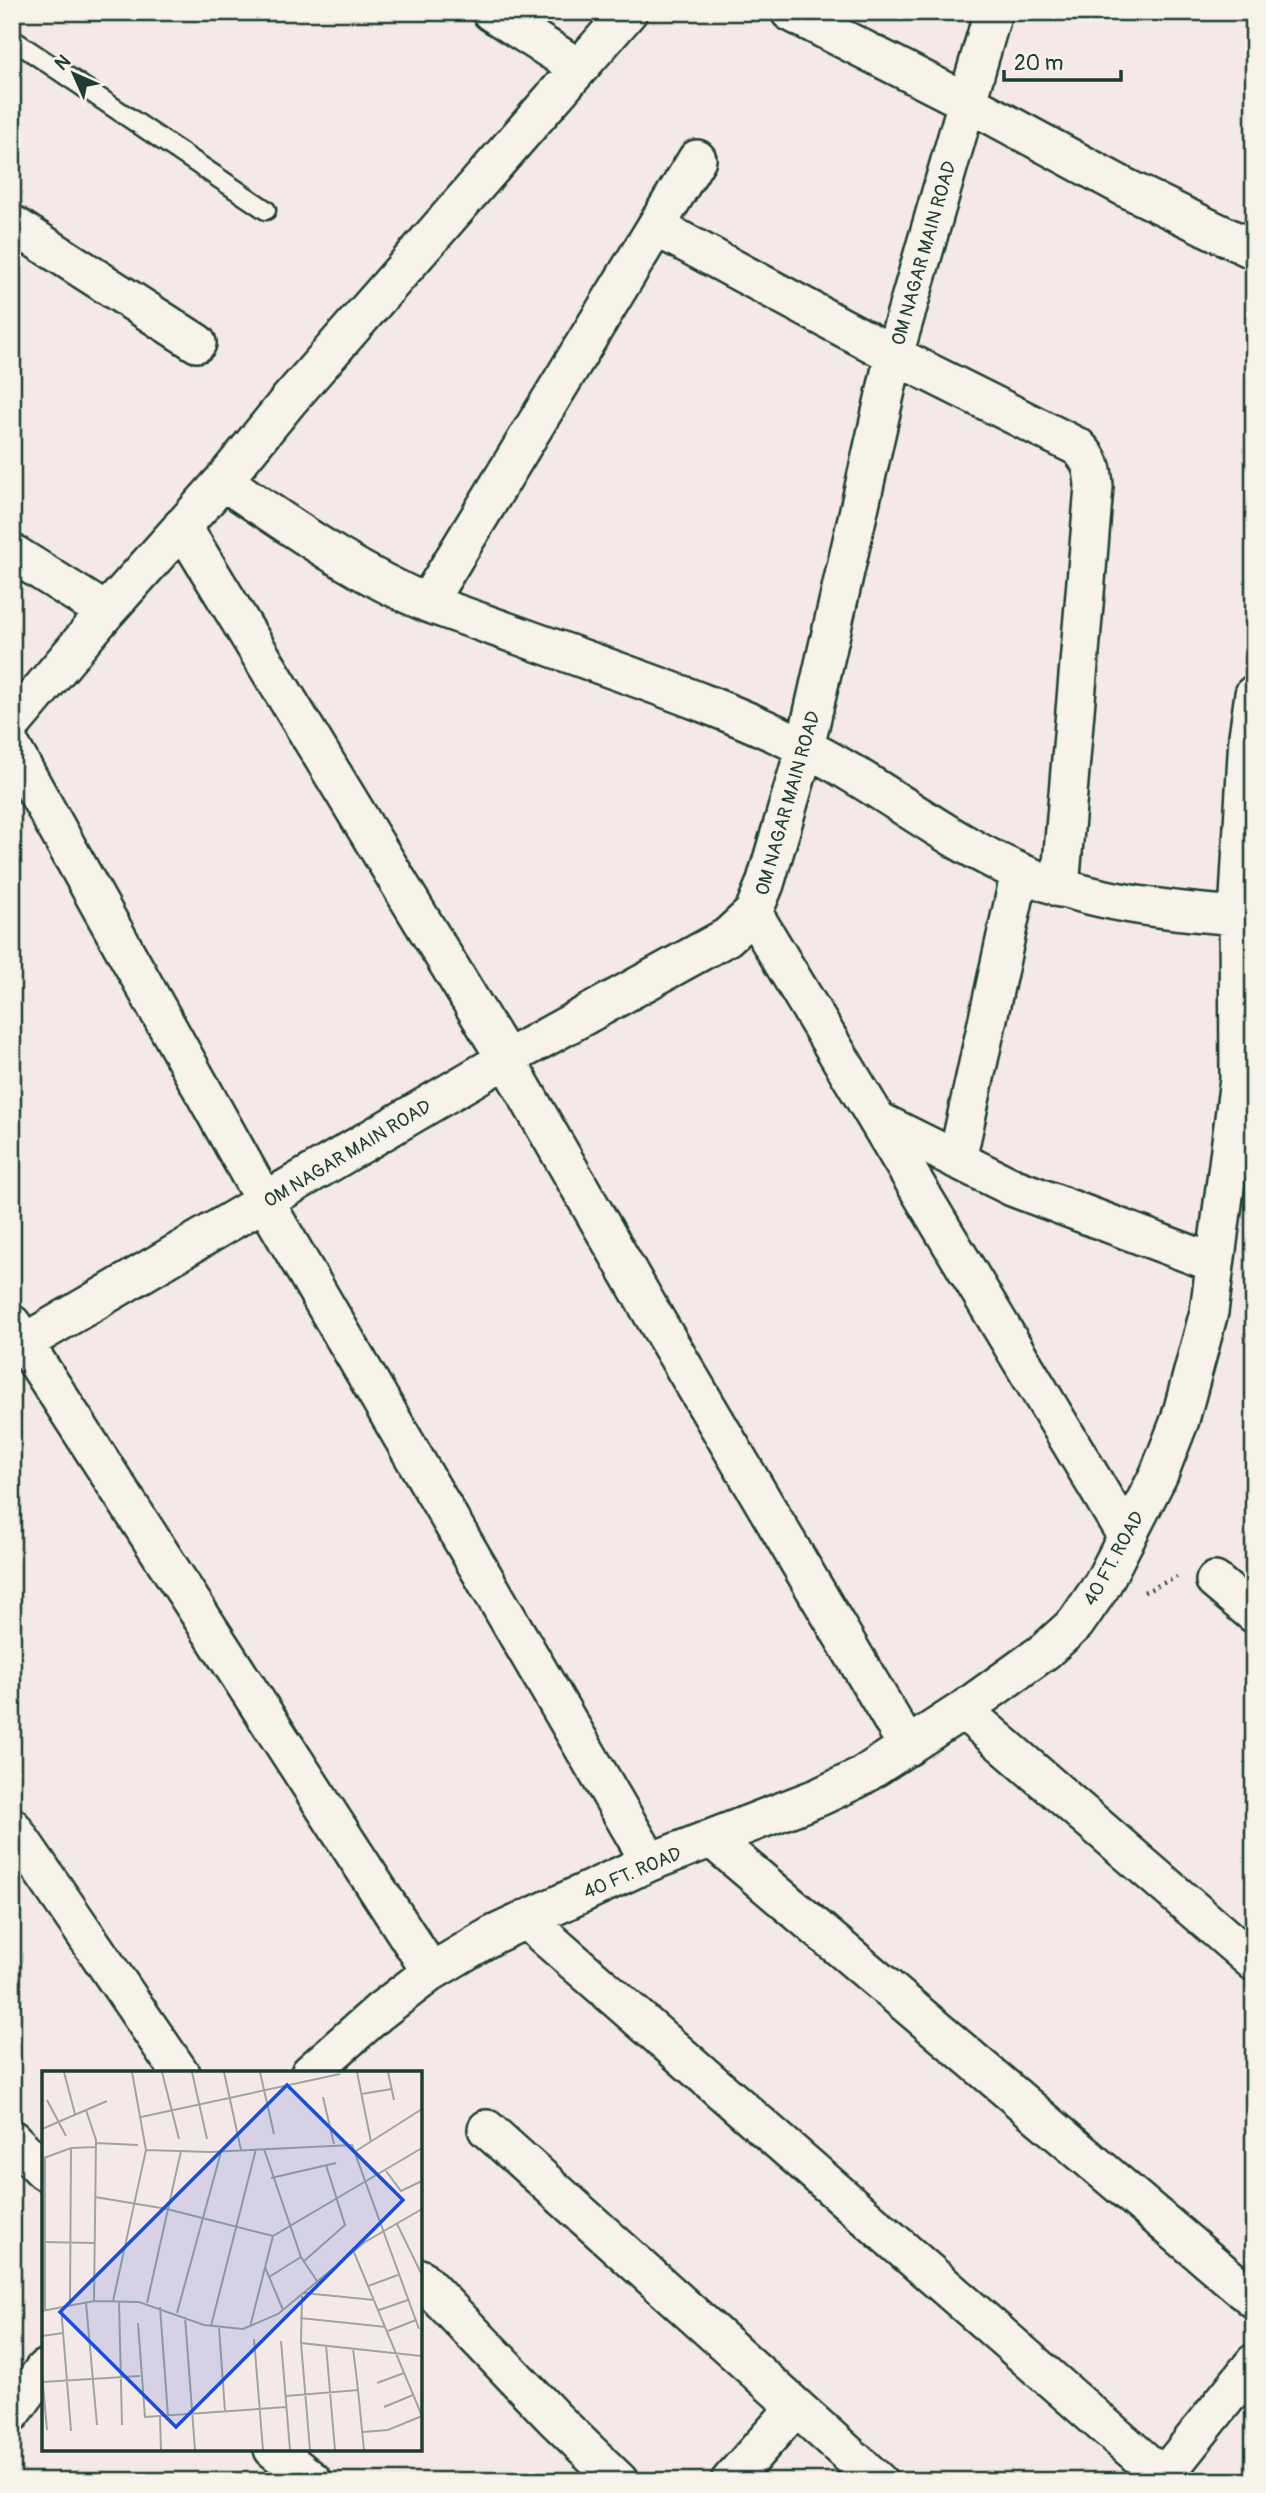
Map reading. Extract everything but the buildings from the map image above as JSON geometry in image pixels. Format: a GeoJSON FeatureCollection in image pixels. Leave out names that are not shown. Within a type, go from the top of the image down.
{"type":"FeatureCollection","features":[{"type":"Feature","properties":{"kind":"street"},"geometry":{"type":"LineString","coordinates":[[491,12],[579,68]]}},
{"type":"Feature","properties":{"kind":"street"},"geometry":{"type":"LineString","coordinates":[[12,724],[106,612],[223,481],[289,400],[628,12]]}},
{"type":"Feature","properties":{"kind":"street"},"geometry":{"type":"LineString","coordinates":[[790,12],[967,102],[1126,188],[1254,250]]}},
{"type":"Feature","properties":{"kind":"street"},"geometry":{"type":"LineString","coordinates":[[967,102],[993,12]]}},
{"type":"Feature","properties":{"kind":"street","name":"OM NAGAR MAIN ROAD"},"geometry":{"type":"LineString","coordinates":[[16,1339],[265,1202],[506,1059],[727,937],[753,913],[765,884],[805,748],[894,355],[967,102]]}},
{"type":"Feature","properties":{"kind":"street"},"geometry":{"type":"LineString","coordinates":[[427,603],[697,159]]}},
{"type":"Feature","properties":{"kind":"street"},"geometry":{"type":"LineString","coordinates":[[12,224],[197,343]]}},
{"type":"Feature","properties":{"kind":"street"},"geometry":{"type":"LineString","coordinates":[[656,227],[894,355],[1078,447],[1088,457],[1093,469],[1094,487],[1060,888]]}},
{"type":"Feature","properties":{"kind":"street"},"geometry":{"type":"LineString","coordinates":[[223,481],[318,545],[385,585],[427,603],[746,720],[805,748],[971,847],[1020,872],[1060,888],[1099,899],[1156,909],[1238,916]]}},
{"type":"Feature","properties":{"kind":"street"},"geometry":{"type":"LineString","coordinates":[[183,526],[506,1059],[653,1315],[908,1747]]}},
{"type":"Feature","properties":{"kind":"street"},"geometry":{"type":"LineString","coordinates":[[12,553],[106,612]]}},
{"type":"Feature","properties":{"kind":"street","name":"40 FT. ROAD"},"geometry":{"type":"LineString","coordinates":[[312,2071],[379,2012],[431,1972],[524,1919],[650,1862],[829,1792],[908,1747],[1045,1651],[1076,1623],[1102,1585],[1159,1474],[1180,1420],[1209,1312],[1214,1263],[1247,1068],[1238,916],[1248,736],[1254,694]]}},
{"type":"Feature","properties":{"kind":"street"},"geometry":{"type":"LineString","coordinates":[[12,748],[265,1202],[650,1862]]}},
{"type":"Feature","properties":{"kind":"street"},"geometry":{"type":"LineString","coordinates":[[957,1160],[1020,872]]}},
{"type":"Feature","properties":{"kind":"street"},"geometry":{"type":"LineString","coordinates":[[753,913],[1127,1537]]}},
{"type":"Feature","properties":{"kind":"street"},"geometry":{"type":"LineString","coordinates":[[877,1120],[1012,1187],[1214,1263]]}},
{"type":"Feature","properties":{"kind":"street"},"geometry":{"type":"LineString","coordinates":[[16,1339],[431,1972]]}},
{"type":"Feature","properties":{"kind":"street"},"geometry":{"type":"LineString","coordinates":[[1215,1581],[1254,1614]]}},
{"type":"Feature","properties":{"kind":"street"},"geometry":{"type":"LineString","coordinates":[[963,1710],[1254,1962]]}},
{"type":"Feature","properties":{"kind":"street"},"geometry":{"type":"LineString","coordinates":[[12,1827],[179,2071]]}},
{"type":"Feature","properties":{"kind":"street"},"geometry":{"type":"LineString","coordinates":[[712,1839],[1254,2299]]}},
{"type":"Feature","properties":{"kind":"street"},"geometry":{"type":"LineString","coordinates":[[524,1919],[1161,2479],[1254,2363]]}},
{"type":"Feature","properties":{"kind":"street"},"geometry":{"type":"LineString","coordinates":[[487,2129],[878,2481]]}},
{"type":"Feature","properties":{"kind":"street"},"geometry":{"type":"LineString","coordinates":[[12,2139],[42,2169]]}},
{"type":"Feature","properties":{"kind":"street"},"geometry":{"type":"LineString","coordinates":[[422,2280],[555,2419],[619,2481]]}},
{"type":"Feature","properties":{"kind":"street"},"geometry":{"type":"LineString","coordinates":[[14,2407],[42,2372]]}},
{"type":"Feature","properties":{"kind":"street"},"geometry":{"type":"LineString","coordinates":[[730,2481],[794,2407]]}},
{"type":"Feature","properties":{"kind":"street"},"geometry":{"type":"LineString","coordinates":[[276,2451],[313,2481]]}},
{"type":"Feature","properties":{"kind":"lane"},"geometry":{"type":"LineString","coordinates":[[12,39],[266,210]]}},
{"type":"Feature","properties":{"kind":"path"},"geometry":{"type":"LineString","coordinates":[[1139,1594],[1187,1572],[1202,1573],[1215,1581]]}}]}
